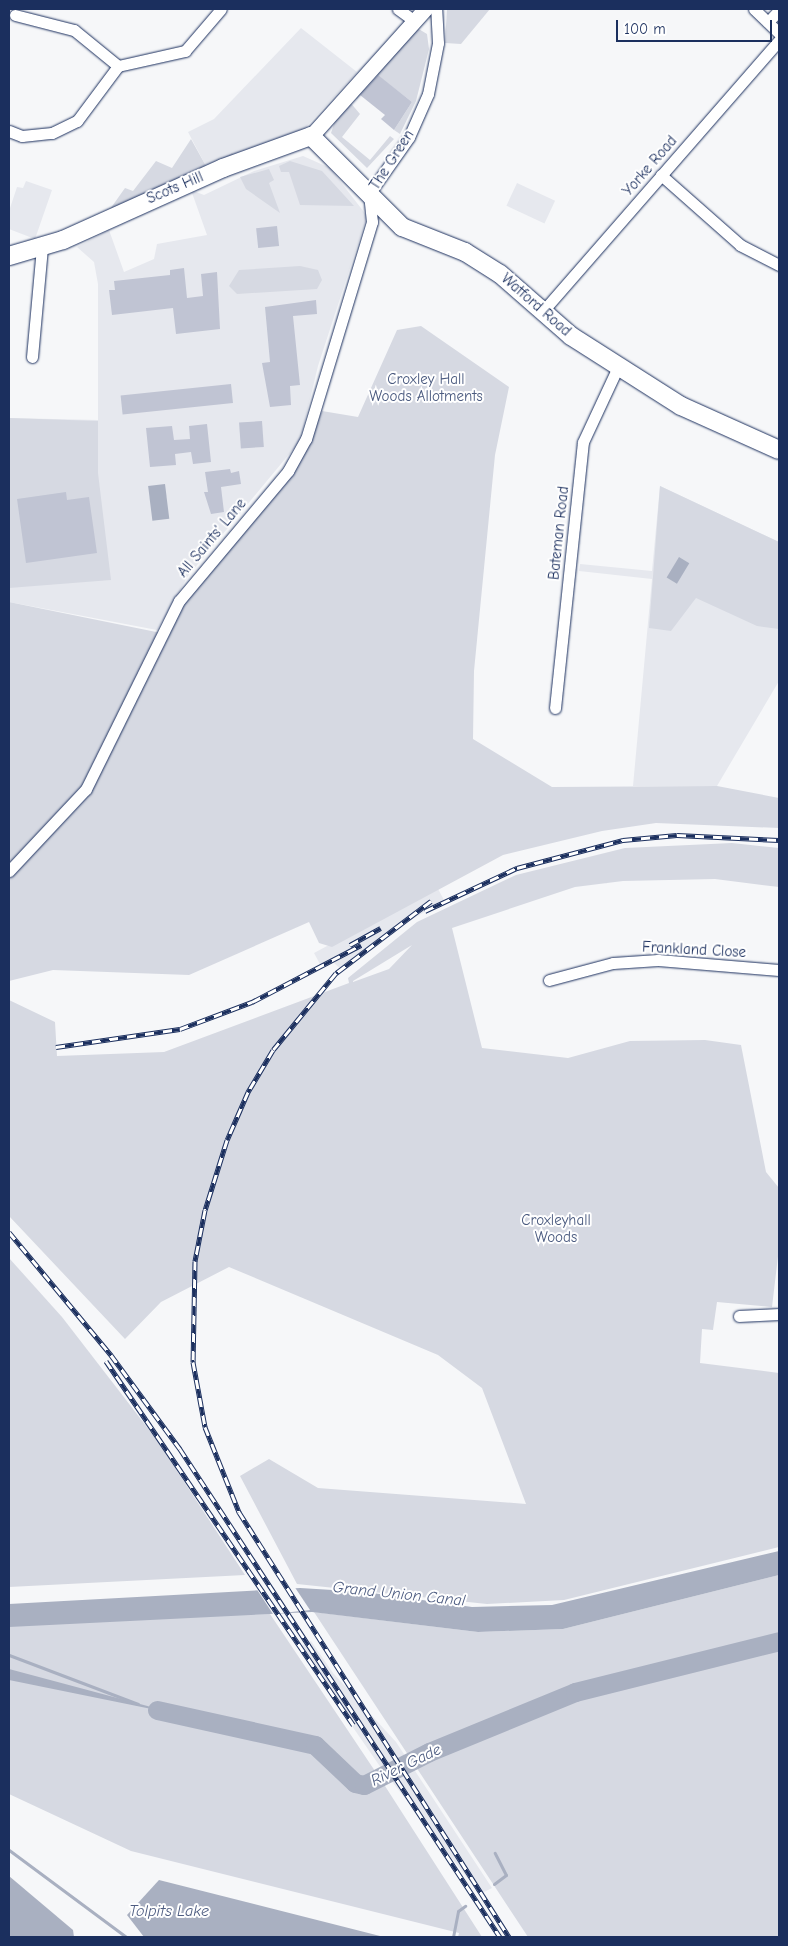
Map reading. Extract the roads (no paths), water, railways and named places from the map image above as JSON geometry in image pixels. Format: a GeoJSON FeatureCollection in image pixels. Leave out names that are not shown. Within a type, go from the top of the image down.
{"type":"FeatureCollection","features":[{"type":"Feature","properties":{"kind":"main road","name":"Watford Road"},"geometry":{"type":"LineString","coordinates":[[311,136],[402,227],[479,261],[618,367],[681,406],[779,450]]}},
{"type":"Feature","properties":{"kind":"main road","name":"Scots Hill"},"geometry":{"type":"LineString","coordinates":[[9,256],[42,247],[223,168],[311,136]]}},
{"type":"Feature","properties":{"kind":"main road","name":"Scots Hill"},"geometry":{"type":"LineString","coordinates":[[9,246],[42,247]]}},
{"type":"Feature","properties":{"kind":"street"},"geometry":{"type":"LineString","coordinates":[[9,131],[22,136],[52,133],[77,121],[118,66],[185,51],[220,9]]}},
{"type":"Feature","properties":{"kind":"street"},"geometry":{"type":"LineString","coordinates":[[398,9],[412,19]]}},
{"type":"Feature","properties":{"kind":"street"},"geometry":{"type":"LineString","coordinates":[[311,136],[412,19],[425,9]]}},
{"type":"Feature","properties":{"kind":"street","name":"The Green"},"geometry":{"type":"LineString","coordinates":[[369,194],[409,137],[428,94],[438,43],[436,9]]}},
{"type":"Feature","properties":{"kind":"street"},"geometry":{"type":"LineString","coordinates":[[754,9],[779,33]]}},
{"type":"Feature","properties":{"kind":"street"},"geometry":{"type":"LineString","coordinates":[[768,22],[779,10]]}},
{"type":"Feature","properties":{"kind":"street"},"geometry":{"type":"LineString","coordinates":[[15,15],[74,30],[118,66]]}},
{"type":"Feature","properties":{"kind":"street","name":"Yorke Road"},"geometry":{"type":"LineString","coordinates":[[543,311],[779,40]]}},
{"type":"Feature","properties":{"kind":"street"},"geometry":{"type":"LineString","coordinates":[[661,175],[740,245],[779,265]]}},
{"type":"Feature","properties":{"kind":"street","name":"All Saints' Lane"},"geometry":{"type":"LineString","coordinates":[[9,871],[86,788],[179,601],[288,471],[306,439],[372,222],[369,194]]}},
{"type":"Feature","properties":{"kind":"street"},"geometry":{"type":"LineString","coordinates":[[32,357],[42,247]]}},
{"type":"Feature","properties":{"kind":"street","name":"Bateman Road"},"geometry":{"type":"LineString","coordinates":[[555,708],[583,442],[618,367]]}},
{"type":"Feature","properties":{"kind":"street","name":"Frankland Close"},"geometry":{"type":"LineString","coordinates":[[549,980],[613,963],[658,960],[779,970]]}},
{"type":"Feature","properties":{"kind":"street"},"geometry":{"type":"LineString","coordinates":[[739,1316],[779,1314]]}},
{"type":"Feature","properties":{"kind":"water"},"geometry":{"type":"Polygon","coordinates":[[[165,484],[169,519],[152,521],[148,486],[165,484]]]}},
{"type":"Feature","properties":{"kind":"water"},"geometry":{"type":"Polygon","coordinates":[[[679,557],[689,563],[677,584],[667,578],[679,557]]]}},
{"type":"Feature","properties":{"kind":"water"},"geometry":{"type":"Polygon","coordinates":[[[779,1551],[779,1575],[563,1629],[478,1632],[312,1612],[9,1627],[9,1604],[300,1588],[365,1592],[472,1607],[552,1605],[779,1551]]]}},
{"type":"Feature","properties":{"kind":"water"},"geometry":{"type":"Polygon","coordinates":[[[9,1669],[181,1715],[9,1680],[9,1669]]]}},
{"type":"Feature","properties":{"kind":"water"},"geometry":{"type":"Polygon","coordinates":[[[9,1876],[73,1930],[74,1937],[9,1937],[9,1876]]]}},
{"type":"Feature","properties":{"kind":"water","name":"Tolpits Lake"},"geometry":{"type":"Polygon","coordinates":[[[159,1880],[384,1937],[144,1937],[127,1915],[159,1880]]]}},
{"type":"Feature","properties":{"kind":"waterway","name":"River Gade"},"geometry":{"type":"LineString","coordinates":[[157,1710],[315,1745],[355,1783],[364,1785],[429,1752],[575,1692],[779,1641]]}},
{"type":"Feature","properties":{"kind":"waterway"},"geometry":{"type":"LineString","coordinates":[[9,1655],[138,1704]]}},
{"type":"Feature","properties":{"kind":"waterway"},"geometry":{"type":"LineString","coordinates":[[9,1850],[126,1937]]}},
{"type":"Feature","properties":{"kind":"waterway"},"geometry":{"type":"LineString","coordinates":[[494,1884],[506,1875],[495,1853]]}},
{"type":"Feature","properties":{"kind":"waterway"},"geometry":{"type":"LineString","coordinates":[[453,1937],[458,1911],[465,1906]]}},
{"type":"Feature","properties":{"kind":"railway"},"geometry":{"type":"LineString","coordinates":[[425,911],[517,868],[623,840],[677,835],[779,840]]}},
{"type":"Feature","properties":{"kind":"railway"},"geometry":{"type":"LineString","coordinates":[[431,901],[336,973],[273,1050],[248,1092],[227,1140],[205,1210],[195,1261],[193,1362],[205,1427],[239,1512],[509,1937]]}},
{"type":"Feature","properties":{"kind":"railway"},"geometry":{"type":"LineString","coordinates":[[350,945],[381,928]]}},
{"type":"Feature","properties":{"kind":"railway"},"geometry":{"type":"LineString","coordinates":[[56,1047],[180,1029],[252,1002],[361,945]]}},
{"type":"Feature","properties":{"kind":"railway"},"geometry":{"type":"LineString","coordinates":[[9,1232],[111,1355],[180,1449],[500,1937]]}},
{"type":"Feature","properties":{"kind":"railway"},"geometry":{"type":"LineString","coordinates":[[106,1361],[353,1725]]}},
{"type":"Feature","properties":{"kind":"park label","name":"Croxley Hall Woods Allotments"},"geometry":{"type":"Point","coordinates":[426,388]}},
{"type":"Feature","properties":{"kind":"park label","name":"Croxleyhall Woods"},"geometry":{"type":"Point","coordinates":[556,1228]}},
{"type":"Feature","properties":{"kind":"water label","name":"Grand Union Canal"},"geometry":{"type":"Point","coordinates":[399,1594]}}]}
